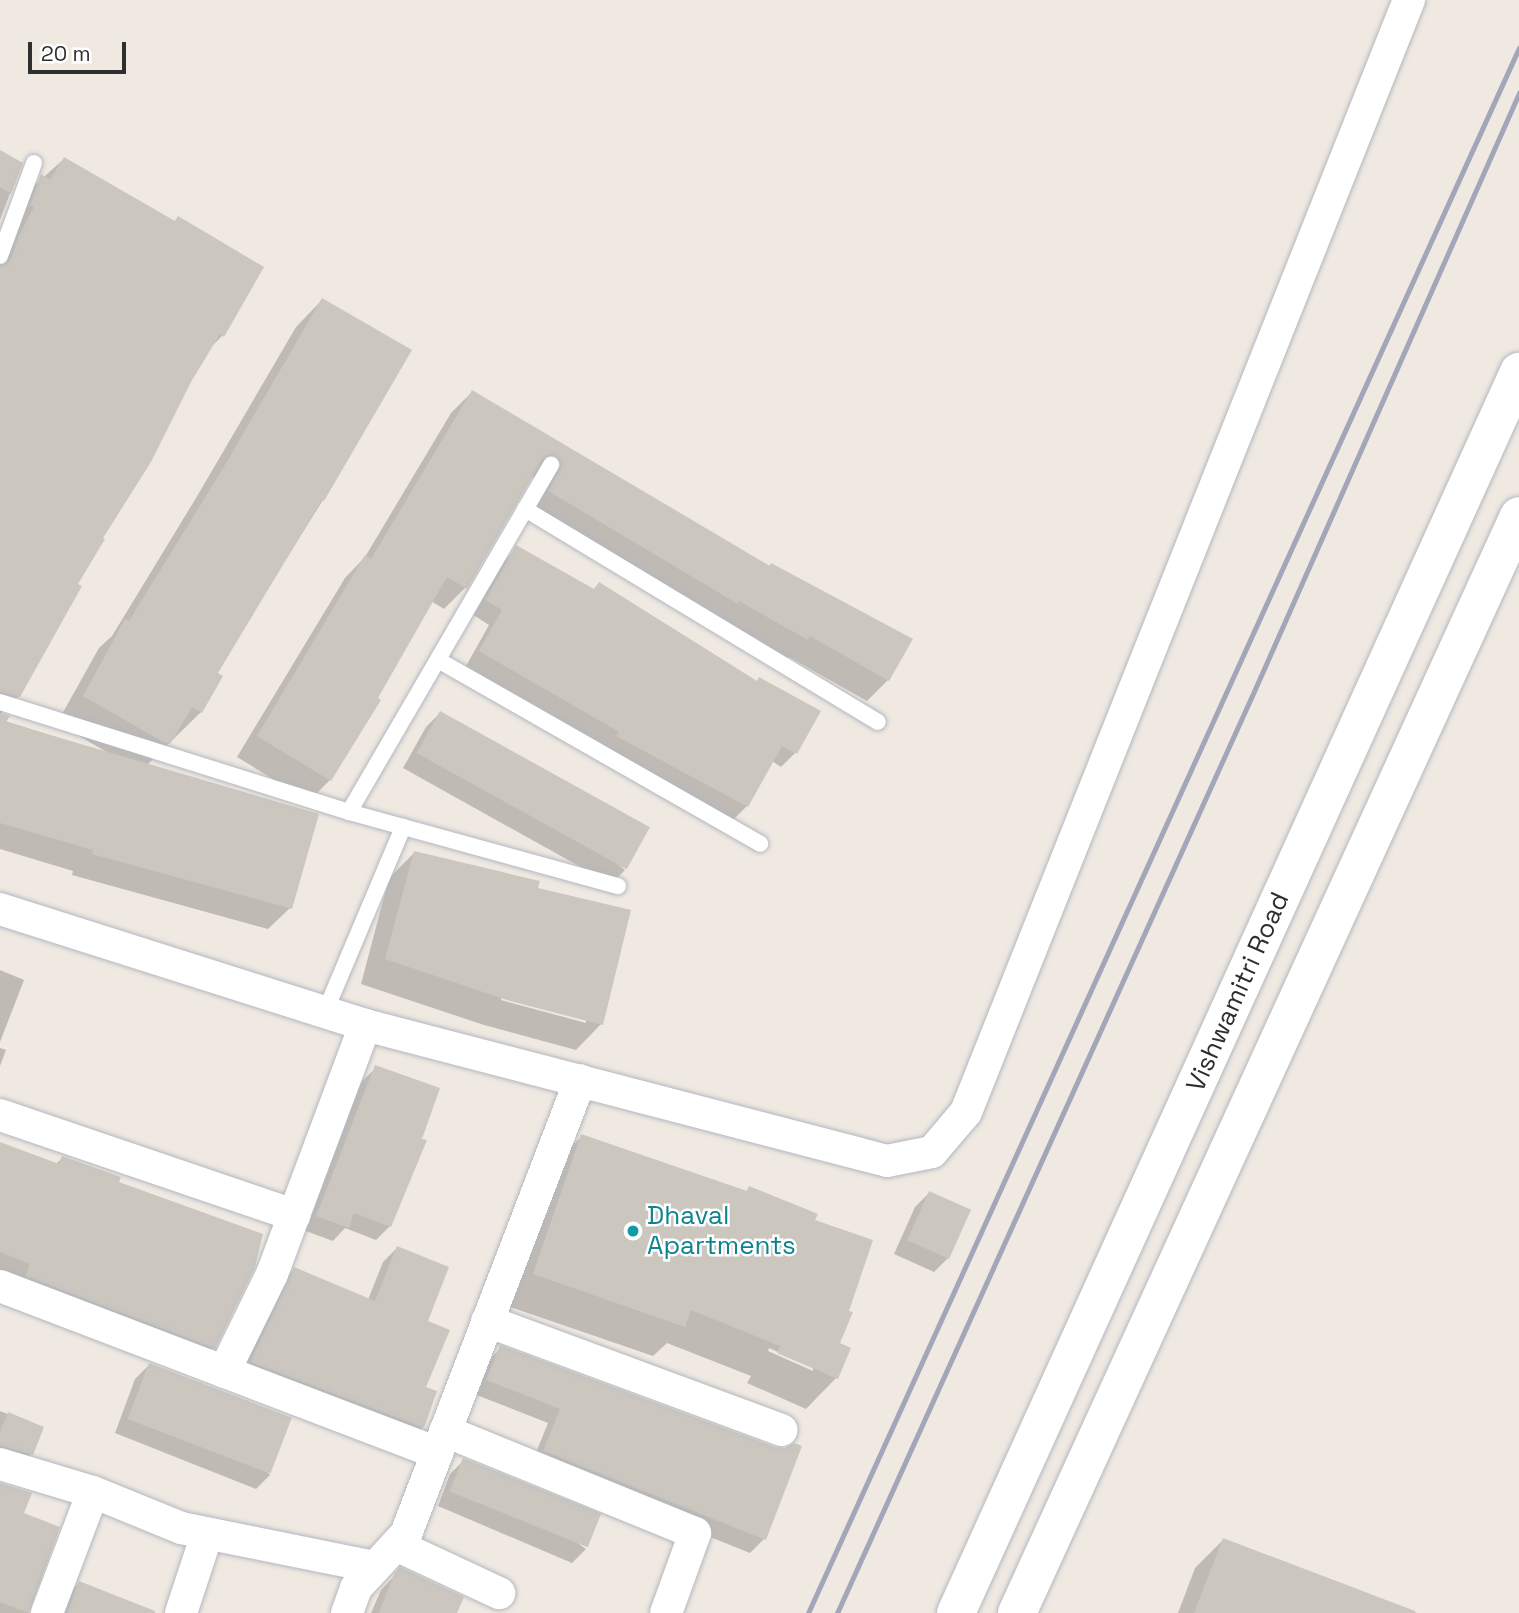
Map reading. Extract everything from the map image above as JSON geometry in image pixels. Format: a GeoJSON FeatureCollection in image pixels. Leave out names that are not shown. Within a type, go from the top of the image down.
{"type":"FeatureCollection","features":[{"type":"Feature","properties":{"kind":"main road","name":"Vishwamitri Road"},"geometry":{"type":"LineString","coordinates":[[956,1613],[1519,372]]}},
{"type":"Feature","properties":{"kind":"main road"},"geometry":{"type":"LineString","coordinates":[[1017,1613],[1519,516]]}},
{"type":"Feature","properties":{"kind":"street"},"geometry":{"type":"LineString","coordinates":[[0,909],[365,1025],[887,1161],[932,1152],[966,1112],[1409,0]]}},
{"type":"Feature","properties":{"kind":"street"},"geometry":{"type":"LineString","coordinates":[[224,1372],[272,1274],[365,1025]]}},
{"type":"Feature","properties":{"kind":"street"},"geometry":{"type":"LineString","coordinates":[[347,1613],[356,1588],[405,1534],[580,1080]]}},
{"type":"Feature","properties":{"kind":"street"},"geometry":{"type":"LineString","coordinates":[[0,1115],[294,1215]]}},
{"type":"Feature","properties":{"kind":"street"},"geometry":{"type":"LineString","coordinates":[[0,1286],[224,1372],[441,1442],[695,1533],[666,1613]]}},
{"type":"Feature","properties":{"kind":"street"},"geometry":{"type":"LineString","coordinates":[[487,1321],[782,1430]]}},
{"type":"Feature","properties":{"kind":"street"},"geometry":{"type":"LineString","coordinates":[[0,1464],[93,1493],[181,1528],[207,1534],[386,1556],[499,1593]]}},
{"type":"Feature","properties":{"kind":"street"},"geometry":{"type":"LineString","coordinates":[[47,1613],[93,1493]]}},
{"type":"Feature","properties":{"kind":"street"},"geometry":{"type":"LineString","coordinates":[[181,1613],[207,1534]]}},
{"type":"Feature","properties":{"kind":"lane"},"geometry":{"type":"LineString","coordinates":[[0,256],[34,163]]}},
{"type":"Feature","properties":{"kind":"lane"},"geometry":{"type":"LineString","coordinates":[[349,812],[551,465]]}},
{"type":"Feature","properties":{"kind":"lane"},"geometry":{"type":"LineString","coordinates":[[525,509],[878,722]]}},
{"type":"Feature","properties":{"kind":"lane"},"geometry":{"type":"LineString","coordinates":[[438,660],[760,844]]}},
{"type":"Feature","properties":{"kind":"lane"},"geometry":{"type":"LineString","coordinates":[[0,702],[349,812],[618,887]]}},
{"type":"Feature","properties":{"kind":"lane"},"geometry":{"type":"LineString","coordinates":[[325,1012],[403,827]]}},
{"type":"Feature","properties":{"kind":"building"},"geometry":{"type":"Polygon","coordinates":[[[0,150],[23,163],[11,194],[0,187],[0,150]]]}},
{"type":"Feature","properties":{"kind":"building"},"geometry":{"type":"Polygon","coordinates":[[[64,157],[175,221],[178,216],[264,267],[224,337],[220,334],[191,382],[151,462],[103,538],[105,539],[78,584],[82,586],[20,697],[0,692],[0,267],[10,260],[34,207],[30,205],[41,174],[50,180],[64,157]]]}},
{"type":"Feature","properties":{"kind":"building"},"geometry":{"type":"Polygon","coordinates":[[[322,298],[412,350],[324,501],[322,500],[218,673],[223,676],[202,713],[192,707],[170,744],[163,742],[83,696],[125,619],[129,621],[222,470],[322,298]]]}},
{"type":"Feature","properties":{"kind":"building"},"geometry":{"type":"Polygon","coordinates":[[[472,390],[770,566],[771,563],[913,639],[889,681],[810,636],[808,640],[739,601],[738,604],[548,491],[561,466],[560,459],[550,455],[542,460],[467,589],[447,577],[378,698],[381,700],[331,781],[257,736],[365,555],[371,559],[472,390]]]}},
{"type":"Feature","properties":{"kind":"building"},"geometry":{"type":"Polygon","coordinates":[[[516,545],[594,589],[599,582],[757,681],[759,677],[821,711],[797,754],[782,746],[748,807],[616,736],[619,732],[479,651],[502,610],[485,600],[516,545]]]}},
{"type":"Feature","properties":{"kind":"building"},"geometry":{"type":"Polygon","coordinates":[[[440,711],[650,827],[627,869],[417,753],[440,711]]]}},
{"type":"Feature","properties":{"kind":"building"},"geometry":{"type":"Polygon","coordinates":[[[0,713],[10,716],[6,722],[319,814],[292,909],[92,854],[93,850],[0,823],[0,713]]]}},
{"type":"Feature","properties":{"kind":"building"},"geometry":{"type":"Polygon","coordinates":[[[414,851],[540,881],[538,888],[631,910],[603,1025],[510,1001],[385,959],[414,851]]]}},
{"type":"Feature","properties":{"kind":"building"},"geometry":{"type":"Polygon","coordinates":[[[375,1065],[440,1088],[422,1139],[427,1140],[391,1227],[354,1213],[349,1228],[316,1216],[375,1065]]]}},
{"type":"Feature","properties":{"kind":"building"},"geometry":{"type":"Polygon","coordinates":[[[581,1134],[747,1191],[749,1186],[818,1214],[815,1220],[873,1240],[849,1311],[853,1312],[840,1343],[851,1348],[838,1379],[777,1353],[780,1346],[691,1310],[685,1327],[533,1274],[581,1134]]]}},
{"type":"Feature","properties":{"kind":"building"},"geometry":{"type":"Polygon","coordinates":[[[0,1142],[59,1164],[62,1156],[121,1177],[119,1182],[263,1234],[255,1267],[215,1349],[25,1276],[30,1264],[0,1252],[0,1142]]]}},
{"type":"Feature","properties":{"kind":"building"},"geometry":{"type":"Polygon","coordinates":[[[929,1191],[971,1210],[949,1259],[907,1240],[929,1191]]]}},
{"type":"Feature","properties":{"kind":"building"},"geometry":{"type":"Polygon","coordinates":[[[397,1246],[449,1267],[428,1321],[450,1330],[426,1387],[437,1391],[424,1428],[250,1362],[294,1267],[375,1301],[397,1246]]]}},
{"type":"Feature","properties":{"kind":"building"},"geometry":{"type":"Polygon","coordinates":[[[500,1345],[775,1447],[785,1448],[794,1443],[802,1446],[766,1540],[543,1451],[560,1409],[486,1380],[500,1345]]]}},
{"type":"Feature","properties":{"kind":"building"},"geometry":{"type":"Polygon","coordinates":[[[149,1363],[292,1418],[270,1474],[127,1419],[149,1363]]]}},
{"type":"Feature","properties":{"kind":"building"},"geometry":{"type":"Polygon","coordinates":[[[8,1412],[44,1427],[33,1455],[0,1446],[0,1432],[8,1412]]]}},
{"type":"Feature","properties":{"kind":"building"},"geometry":{"type":"Polygon","coordinates":[[[463,1458],[601,1514],[588,1547],[450,1491],[463,1458]]]}},
{"type":"Feature","properties":{"kind":"building"},"geometry":{"type":"Polygon","coordinates":[[[0,1483],[32,1493],[24,1513],[60,1527],[29,1613],[0,1602],[0,1483]]]}},
{"type":"Feature","properties":{"kind":"building"},"geometry":{"type":"Polygon","coordinates":[[[1223,1538],[1415,1611],[1415,1613],[1194,1613],[1223,1538]]]}},
{"type":"Feature","properties":{"kind":"building"},"geometry":{"type":"Polygon","coordinates":[[[400,1567],[464,1597],[457,1613],[379,1613],[394,1574],[400,1567]]]}},
{"type":"Feature","properties":{"kind":"building"},"geometry":{"type":"Polygon","coordinates":[[[79,1581],[155,1611],[155,1613],[67,1613],[79,1581]]]}},
{"type":"Feature","properties":{"kind":"railway"},"geometry":{"type":"LineString","coordinates":[[808,1613],[1519,48]]}},
{"type":"Feature","properties":{"kind":"railway"},"geometry":{"type":"LineString","coordinates":[[837,1613],[1251,698],[1519,93]]}},
{"type":"Feature","properties":{"kind":"place","name":"Dhaval Apartments"},"geometry":{"type":"Point","coordinates":[633,1231]}}]}
